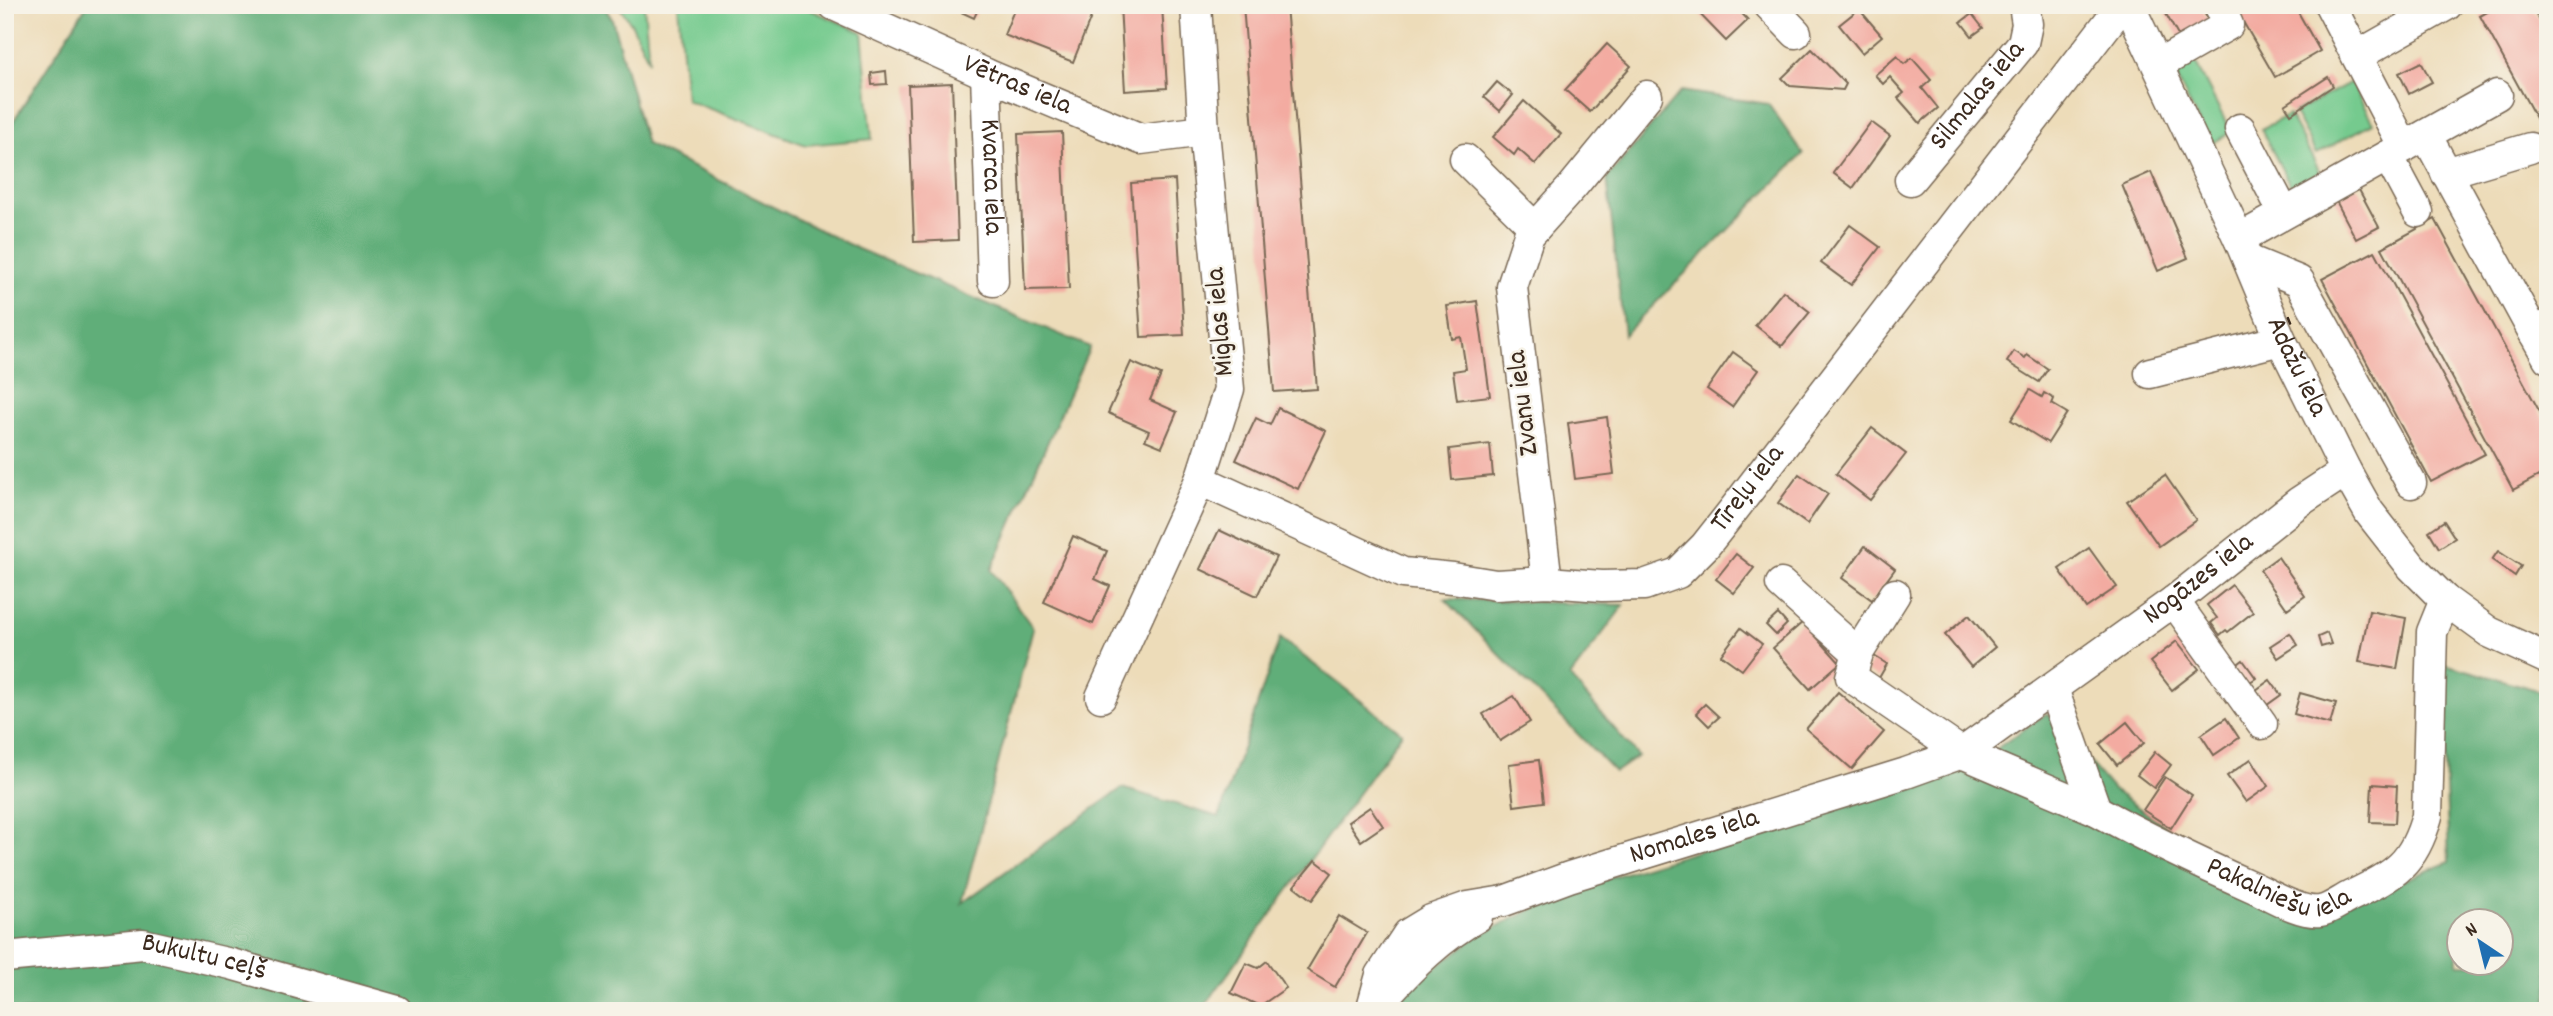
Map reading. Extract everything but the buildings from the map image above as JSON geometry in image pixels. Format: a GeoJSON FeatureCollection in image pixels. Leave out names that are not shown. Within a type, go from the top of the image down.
{"type":"FeatureCollection","features":[{"type":"Feature","properties":{"kind":"street","name":"Vētras iela"},"geometry":{"type":"LineString","coordinates":[[834,5],[986,74],[1141,139],[1204,131]]}},
{"type":"Feature","properties":{"kind":"street","name":"Miglas iela"},"geometry":{"type":"LineString","coordinates":[[1101,697],[1200,480],[1229,389],[1204,131],[1195,5]]}},
{"type":"Feature","properties":{"kind":"street"},"geometry":{"type":"LineString","coordinates":[[1769,5],[1796,33]]}},
{"type":"Feature","properties":{"kind":"street","name":"Silmalas iela"},"geometry":{"type":"LineString","coordinates":[[1910,180],[2023,43],[2027,24],[2024,5]]}},
{"type":"Feature","properties":{"kind":"street","name":"Tīreļu iela"},"geometry":{"type":"LineString","coordinates":[[1200,480],[1403,573],[1496,585],[1547,582],[1602,586],[1644,585],[1678,573],[1705,546],[2122,5]]}},
{"type":"Feature","properties":{"kind":"street","name":"Ādažu iela"},"geometry":{"type":"LineString","coordinates":[[2129,5],[2243,249],[2281,340],[2346,471],[2386,536],[2412,568],[2445,600],[2488,632],[2548,659]]}},
{"type":"Feature","properties":{"kind":"street"},"geometry":{"type":"LineString","coordinates":[[2158,65],[2228,25],[2219,5]]}},
{"type":"Feature","properties":{"kind":"street"},"geometry":{"type":"LineString","coordinates":[[2330,5],[2406,146],[2418,212]]}},
{"type":"Feature","properties":{"kind":"street"},"geometry":{"type":"LineString","coordinates":[[2357,56],[2446,5]]}},
{"type":"Feature","properties":{"kind":"street","name":"Kvarca iela"},"geometry":{"type":"LineString","coordinates":[[986,74],[993,281]]}},
{"type":"Feature","properties":{"kind":"street"},"geometry":{"type":"LineString","coordinates":[[2412,483],[2299,281],[2243,249],[2284,213],[2497,95]]}},
{"type":"Feature","properties":{"kind":"street","name":"Zvanu iela"},"geometry":{"type":"LineString","coordinates":[[1547,582],[1512,287],[1529,234],[1573,186],[1647,96]]}},
{"type":"Feature","properties":{"kind":"street"},"geometry":{"type":"LineString","coordinates":[[2240,129],[2284,213]]}},
{"type":"Feature","properties":{"kind":"street"},"geometry":{"type":"LineString","coordinates":[[2406,146],[2446,173],[2543,339]]}},
{"type":"Feature","properties":{"kind":"street"},"geometry":{"type":"LineString","coordinates":[[2446,173],[2530,148]]}},
{"type":"Feature","properties":{"kind":"street"},"geometry":{"type":"LineString","coordinates":[[1465,159],[1535,228]]}},
{"type":"Feature","properties":{"kind":"street"},"geometry":{"type":"LineString","coordinates":[[2150,373],[2281,340]]}},
{"type":"Feature","properties":{"kind":"street","name":"Nogāzes iela"},"geometry":{"type":"LineString","coordinates":[[2053,690],[2174,601],[2299,502],[2346,471]]}},
{"type":"Feature","properties":{"kind":"street"},"geometry":{"type":"LineString","coordinates":[[1781,584],[1857,653],[1895,594]]}},
{"type":"Feature","properties":{"kind":"street","name":"Pakalniešu iela"},"geometry":{"type":"LineString","coordinates":[[1857,653],[1851,677],[1962,753],[2096,810],[2162,846],[2296,907],[2321,911],[2393,874],[2410,858],[2421,837],[2427,816],[2432,632],[2445,600]]}},
{"type":"Feature","properties":{"kind":"street"},"geometry":{"type":"LineString","coordinates":[[2174,601],[2262,724]]}},
{"type":"Feature","properties":{"kind":"street"},"geometry":{"type":"LineString","coordinates":[[2053,690],[2096,810]]}},
{"type":"Feature","properties":{"kind":"street","name":"Nomales iela"},"geometry":{"type":"LineString","coordinates":[[1372,1011],[1407,971],[1442,939],[1504,901],[1569,877],[1722,831],[1962,753],[2053,690]]}},
{"type":"Feature","properties":{"kind":"street","name":"Bukultu ceļš"},"geometry":{"type":"LineString","coordinates":[[5,957],[143,944],[231,964],[397,1011]]}},
{"type":"Feature","properties":{"kind":"green space"},"geometry":{"type":"Polygon","coordinates":[[[87,5],[603,5],[612,19],[646,144],[858,249],[1090,347],[991,570],[1033,628],[962,903],[1122,788],[1219,817],[1280,638],[1402,733],[1201,1011],[5,1011],[5,134],[87,5]]]}},
{"type":"Feature","properties":{"kind":"green space"},"geometry":{"type":"Polygon","coordinates":[[[618,5],[644,5],[649,61],[631,23],[618,5]]]}},
{"type":"Feature","properties":{"kind":"green space"},"geometry":{"type":"Polygon","coordinates":[[[678,5],[799,5],[862,32],[872,139],[806,145],[686,100],[678,5]]]}},
{"type":"Feature","properties":{"kind":"green space"},"geometry":{"type":"Polygon","coordinates":[[[2192,56],[2231,132],[2210,145],[2172,68],[2192,56]]]}},
{"type":"Feature","properties":{"kind":"green space"},"geometry":{"type":"Polygon","coordinates":[[[2351,82],[2373,123],[2316,154],[2294,113],[2351,82]]]}},
{"type":"Feature","properties":{"kind":"green space"},"geometry":{"type":"Polygon","coordinates":[[[1681,91],[1768,104],[1803,154],[1624,335],[1607,178],[1681,91]]]}},
{"type":"Feature","properties":{"kind":"green space"},"geometry":{"type":"Polygon","coordinates":[[[2289,115],[2320,172],[2291,187],[2261,129],[2289,115]]]}},
{"type":"Feature","properties":{"kind":"green space"},"geometry":{"type":"Polygon","coordinates":[[[1445,599],[1624,605],[1570,677],[1638,756],[1615,772],[1445,599]]]}},
{"type":"Feature","properties":{"kind":"green space"},"geometry":{"type":"Polygon","coordinates":[[[2441,663],[2548,693],[2548,1011],[1391,1011],[1411,986],[1479,935],[1579,887],[1966,770],[2047,713],[2113,790],[2304,921],[2449,862],[2441,663]]]}}]}
